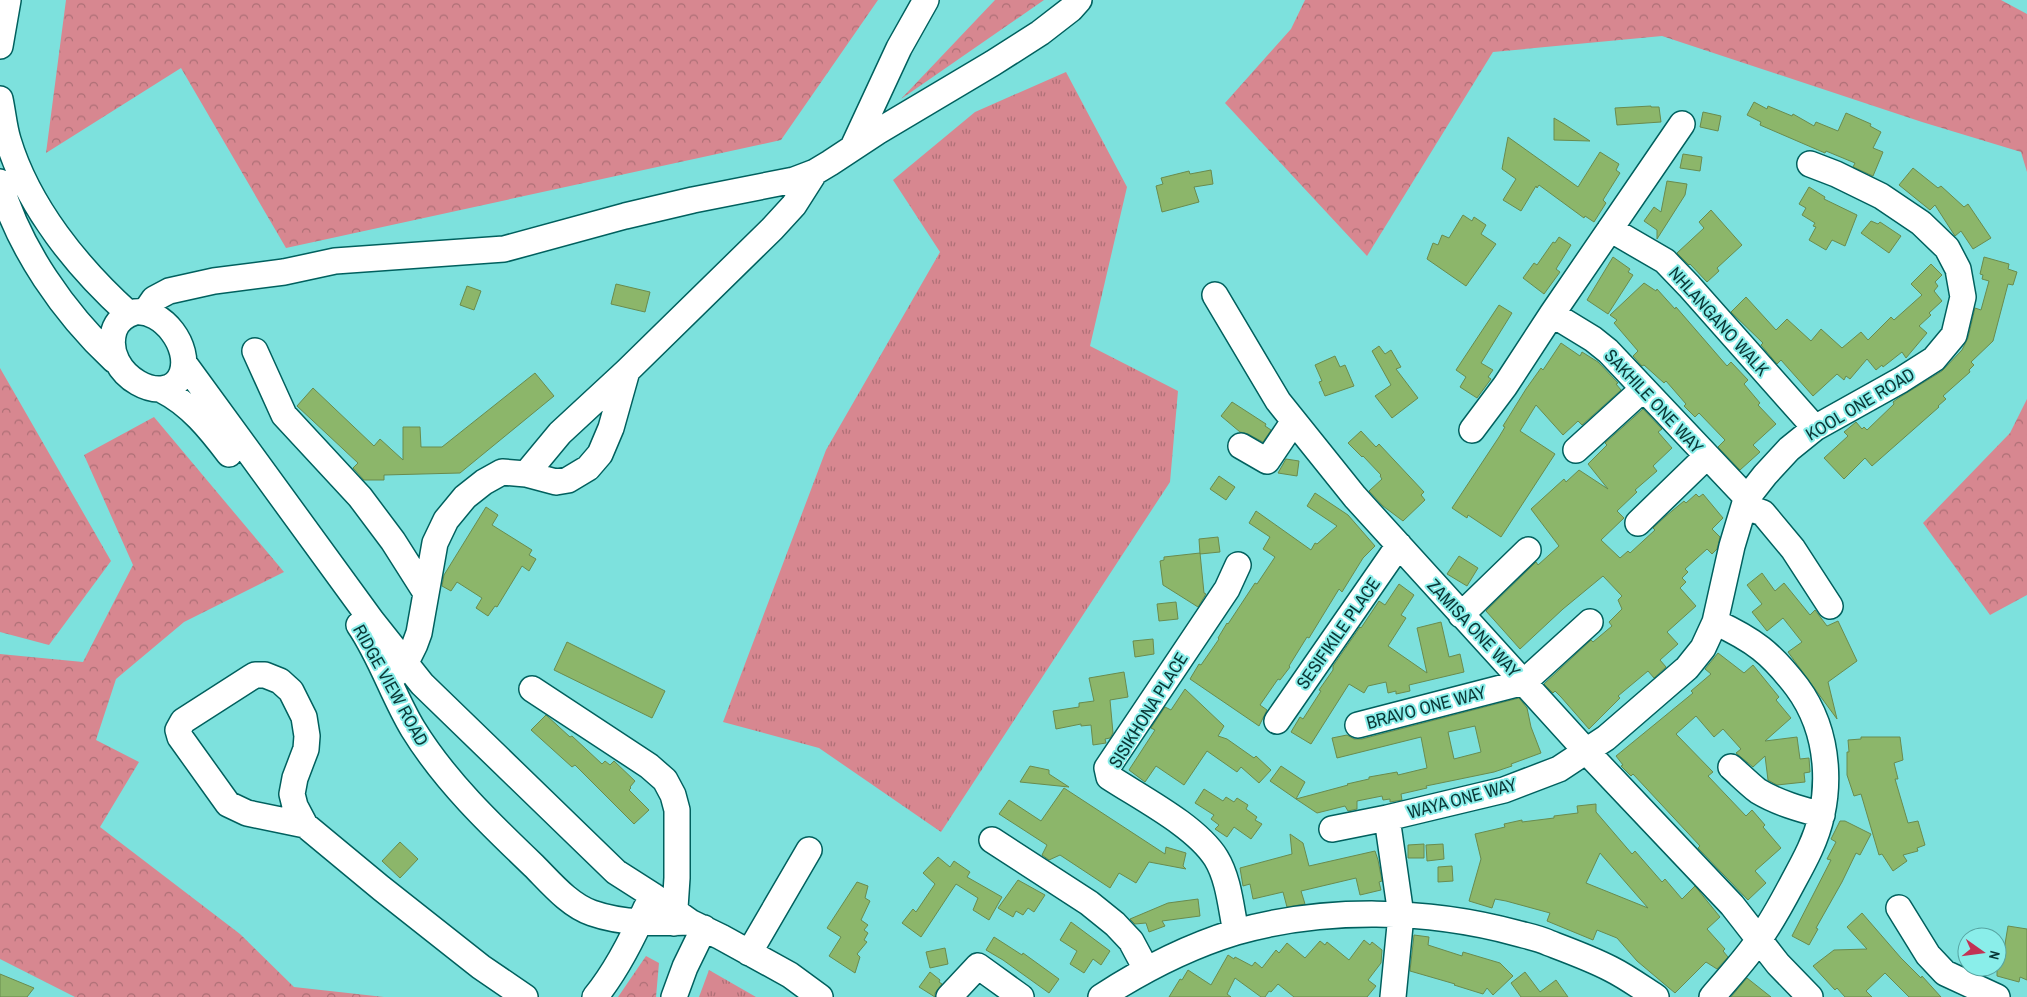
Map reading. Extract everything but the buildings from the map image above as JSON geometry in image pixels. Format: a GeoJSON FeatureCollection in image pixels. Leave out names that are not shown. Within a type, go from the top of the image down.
{"type":"FeatureCollection","features":[{"type":"Feature","properties":{"kind":"street"},"geometry":{"type":"LineString","coordinates":[[0,46],[8,0]]}},
{"type":"Feature","properties":{"kind":"street"},"geometry":{"type":"LineString","coordinates":[[853,147],[899,48],[926,0]]}},
{"type":"Feature","properties":{"kind":"street"},"geometry":{"type":"LineString","coordinates":[[114,360],[112,345],[115,328],[122,318],[137,313],[154,299],[169,291],[214,281],[284,272],[335,261],[504,249],[625,216],[794,180],[815,172],[1040,32],[1071,10],[1079,0]]}},
{"type":"Feature","properties":{"kind":"street","name":"RIDGE VIEW ROAD"},"geometry":{"type":"LineString","coordinates":[[0,99],[8,140],[23,179],[36,202],[82,267],[101,289],[137,313],[159,319],[172,332],[182,354],[372,621],[422,684],[616,872],[652,895],[686,921],[790,975],[820,997]]}},
{"type":"Feature","properties":{"kind":"street"},"geometry":{"type":"LineString","coordinates":[[1472,430],[1505,386],[1682,124]]}},
{"type":"Feature","properties":{"kind":"street","name":"KOOL ONE ROAD"},"geometry":{"type":"LineString","coordinates":[[1587,752],[1688,668],[1703,648],[1715,622],[1732,546],[1745,502],[1765,475],[1789,449],[1815,428],[1902,380],[1934,359],[1954,335],[1963,297],[1958,269],[1947,248],[1921,223],[1881,196],[1836,174],[1810,164]]}},
{"type":"Feature","properties":{"kind":"street"},"geometry":{"type":"LineString","coordinates":[[526,474],[560,433],[627,371],[772,229],[794,204],[815,172]]}},
{"type":"Feature","properties":{"kind":"street","name":"RIDGE VIEW ROAD"},"geometry":{"type":"LineString","coordinates":[[0,182],[20,234],[38,265],[75,319],[124,372],[136,381],[178,398],[211,430],[371,642],[413,729],[449,779],[501,834],[563,895],[577,906],[591,913],[640,922],[686,921]]}},
{"type":"Feature","properties":{"kind":"street","name":"NHLANGANO WALK"},"geometry":{"type":"LineString","coordinates":[[1610,229],[1665,261],[1815,428]]}},
{"type":"Feature","properties":{"kind":"street"},"geometry":{"type":"LineString","coordinates":[[162,390],[176,382],[182,370],[182,354],[176,331],[176,312],[182,295],[192,286]]}},
{"type":"Feature","properties":{"kind":"street","name":"ZAMISA ONE WAY"},"geometry":{"type":"LineString","coordinates":[[1215,295],[1278,401],[1355,496],[1587,752],[1732,905],[1778,964],[1810,997]]}},
{"type":"Feature","properties":{"kind":"street","name":"SAKHILE ONE WAY"},"geometry":{"type":"LineString","coordinates":[[1552,314],[1593,339],[1608,351],[1745,502],[1762,512],[1793,549],[1830,606]]}},
{"type":"Feature","properties":{"kind":"street"},"geometry":{"type":"LineString","coordinates":[[255,351],[284,415],[360,497],[393,541],[426,593]]}},
{"type":"Feature","properties":{"kind":"street"},"geometry":{"type":"LineString","coordinates":[[389,682],[406,662],[419,633],[435,543],[452,512],[471,492],[502,472],[526,474],[556,482],[568,480],[588,468],[600,454],[627,371]]}},
{"type":"Feature","properties":{"kind":"street"},"geometry":{"type":"LineString","coordinates":[[1576,450],[1643,389]]}},
{"type":"Feature","properties":{"kind":"street"},"geometry":{"type":"LineString","coordinates":[[1241,446],[1267,461],[1294,421]]}},
{"type":"Feature","properties":{"kind":"street"},"geometry":{"type":"LineString","coordinates":[[1638,523],[1706,457]]}},
{"type":"Feature","properties":{"kind":"street","name":"SESIFIKILE PLACE"},"geometry":{"type":"LineString","coordinates":[[1277,722],[1399,545]]}},
{"type":"Feature","properties":{"kind":"street"},"geometry":{"type":"LineString","coordinates":[[1461,615],[1528,550]]}},
{"type":"Feature","properties":{"kind":"street","name":"SISIKHONA PLACE"},"geometry":{"type":"LineString","coordinates":[[1236,932],[1226,886],[1216,859],[1199,839],[1175,820],[1109,777],[1107,768],[1227,589],[1238,565]]}},
{"type":"Feature","properties":{"kind":"street"},"geometry":{"type":"LineString","coordinates":[[1524,682],[1590,622]]}},
{"type":"Feature","properties":{"kind":"street"},"geometry":{"type":"LineString","coordinates":[[1712,997],[1760,939],[1780,908],[1811,848],[1822,815],[1827,786],[1822,735],[1815,716],[1806,700],[1783,668],[1762,647],[1745,636],[1715,622]]}},
{"type":"Feature","properties":{"kind":"street"},"geometry":{"type":"LineString","coordinates":[[306,825],[247,813],[228,804],[180,737],[178,730],[183,721],[217,697],[255,675],[280,681],[292,691],[304,717],[307,736],[306,749],[294,778],[292,794],[295,806],[306,825],[466,955],[525,997]]}},
{"type":"Feature","properties":{"kind":"street","name":"BRAVO ONE WAY"},"geometry":{"type":"LineString","coordinates":[[1358,725],[1524,682]]}},
{"type":"Feature","properties":{"kind":"street"},"geometry":{"type":"LineString","coordinates":[[532,689],[649,766],[665,780],[673,794],[676,810],[677,878],[686,921],[685,967],[674,997]]}},
{"type":"Feature","properties":{"kind":"street","name":"WAYA ONE WAY"},"geometry":{"type":"LineString","coordinates":[[1332,829],[1504,790],[1559,769],[1587,752]]}},
{"type":"Feature","properties":{"kind":"street"},"geometry":{"type":"LineString","coordinates":[[1731,767],[1757,790],[1771,798],[1790,806],[1822,815]]}},
{"type":"Feature","properties":{"kind":"street"},"geometry":{"type":"LineString","coordinates":[[1387,818],[1401,915],[1392,997]]}},
{"type":"Feature","properties":{"kind":"street"},"geometry":{"type":"LineString","coordinates":[[992,840],[1089,903],[1115,924],[1131,941],[1146,970]]}},
{"type":"Feature","properties":{"kind":"street"},"geometry":{"type":"LineString","coordinates":[[750,953],[809,850]]}},
{"type":"Feature","properties":{"kind":"street"},"geometry":{"type":"LineString","coordinates":[[595,997],[615,970],[652,895]]}},
{"type":"Feature","properties":{"kind":"street"},"geometry":{"type":"LineString","coordinates":[[1899,908],[1928,955],[1945,973],[1989,996]]}},
{"type":"Feature","properties":{"kind":"street"},"geometry":{"type":"LineString","coordinates":[[1100,997],[1146,970],[1236,932],[1281,922],[1330,916],[1401,915],[1438,917],[1486,925],[1547,942],[1612,970],[1656,997]]}},
{"type":"Feature","properties":{"kind":"street"},"geometry":{"type":"LineString","coordinates":[[949,997],[978,966],[1021,997]]}},
{"type":"Feature","properties":{"kind":"green space"},"geometry":{"type":"Polygon","coordinates":[[[66,0],[878,0],[781,140],[286,248],[181,68],[46,153],[66,0]]]}},
{"type":"Feature","properties":{"kind":"green space"},"geometry":{"type":"Polygon","coordinates":[[[995,0],[1044,0],[901,99],[995,0]]]}},
{"type":"Feature","properties":{"kind":"green space"},"geometry":{"type":"Polygon","coordinates":[[[1305,0],[2001,0],[2027,14],[2027,172],[2021,152],[1922,122],[1662,36],[1493,52],[1367,256],[1225,103],[1291,29],[1305,0]]]}},
{"type":"Feature","properties":{"kind":"green space"},"geometry":{"type":"Polygon","coordinates":[[[1066,72],[1127,187],[1090,346],[1178,391],[1170,482],[941,832],[819,748],[723,722],[826,450],[940,252],[893,180],[975,112],[1066,72]]]}},
{"type":"Feature","properties":{"kind":"green space"},"geometry":{"type":"Polygon","coordinates":[[[0,368],[111,561],[49,645],[0,632],[0,368]]]}},
{"type":"Feature","properties":{"kind":"green space"},"geometry":{"type":"Polygon","coordinates":[[[2027,399],[2027,595],[1990,615],[1923,523],[2010,433],[2027,399]]]}},
{"type":"Feature","properties":{"kind":"green space"},"geometry":{"type":"Polygon","coordinates":[[[154,417],[284,572],[184,622],[116,679],[96,740],[139,762],[100,827],[240,934],[294,987],[384,997],[75,997],[0,959],[0,654],[83,662],[133,565],[84,455],[154,417]]]}},
{"type":"Feature","properties":{"kind":"green space"},"geometry":{"type":"Polygon","coordinates":[[[646,956],[659,963],[656,997],[618,997],[646,956]]]}},
{"type":"Feature","properties":{"kind":"green space"},"geometry":{"type":"Polygon","coordinates":[[[709,970],[756,997],[699,997],[709,970]]]}}]}
